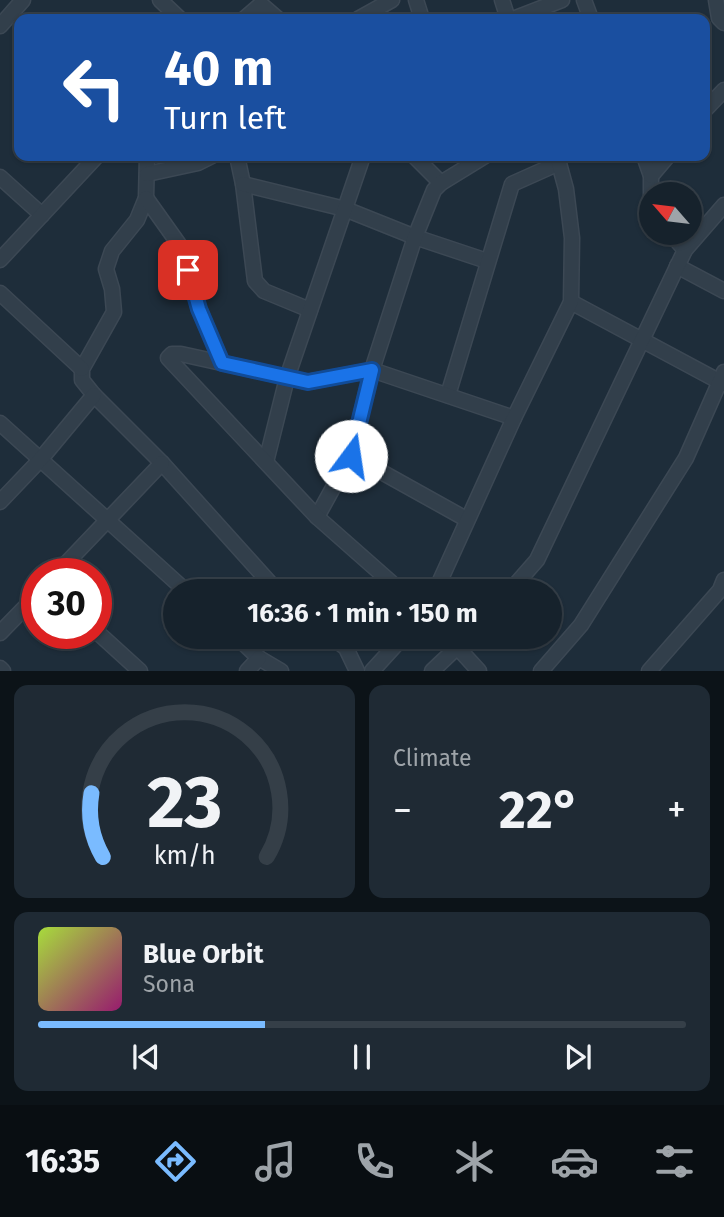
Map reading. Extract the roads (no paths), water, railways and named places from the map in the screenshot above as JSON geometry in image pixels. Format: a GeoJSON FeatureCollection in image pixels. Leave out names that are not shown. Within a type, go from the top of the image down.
{"type":"FeatureCollection","features":[{"type":"Feature","properties":{"kind":"street"},"geometry":{"type":"LineString","coordinates":[[0,26],[23,0]]}},
{"type":"Feature","properties":{"kind":"street"},"geometry":{"type":"LineString","coordinates":[[160,0],[175,14]]}},
{"type":"Feature","properties":{"kind":"street"},"geometry":{"type":"LineString","coordinates":[[367,14],[391,0]]}},
{"type":"Feature","properties":{"kind":"street"},"geometry":{"type":"LineString","coordinates":[[524,14],[562,0]]}},
{"type":"Feature","properties":{"kind":"street"},"geometry":{"type":"LineString","coordinates":[[716,0],[718,19]]}},
{"type":"Feature","properties":{"kind":"street"},"geometry":{"type":"LineString","coordinates":[[250,14],[263,6],[272,14]]}},
{"type":"Feature","properties":{"kind":"street"},"geometry":{"type":"LineString","coordinates":[[710,105],[724,90]]}},
{"type":"Feature","properties":{"kind":"street"},"geometry":{"type":"LineString","coordinates":[[0,260],[92,161]]}},
{"type":"Feature","properties":{"kind":"street"},"geometry":{"type":"LineString","coordinates":[[148,161],[146,198],[137,220],[112,251],[106,269],[113,289],[114,312],[82,369],[82,380],[162,463],[266,579]]}},
{"type":"Feature","properties":{"kind":"street"},"geometry":{"type":"LineString","coordinates":[[148,174],[202,161]]}},
{"type":"Feature","properties":{"kind":"street"},"geometry":{"type":"LineString","coordinates":[[238,161],[255,281],[264,291],[310,310]]}},
{"type":"Feature","properties":{"kind":"street"},"geometry":{"type":"LineString","coordinates":[[266,462],[287,377],[361,161]]}},
{"type":"Feature","properties":{"kind":"street"},"geometry":{"type":"LineString","coordinates":[[419,161],[441,183]]}},
{"type":"Feature","properties":{"kind":"street"},"geometry":{"type":"LineString","coordinates":[[317,517],[351,456],[372,370],[415,237],[434,190],[477,161]]}},
{"type":"Feature","properties":{"kind":"street"},"geometry":{"type":"LineString","coordinates":[[448,395],[512,184],[554,161]]}},
{"type":"Feature","properties":{"kind":"street"},"geometry":{"type":"LineString","coordinates":[[441,579],[513,418],[571,302],[572,238],[566,189],[559,161]]}},
{"type":"Feature","properties":{"kind":"street"},"geometry":{"type":"LineString","coordinates":[[646,161],[651,182]]}},
{"type":"Feature","properties":{"kind":"street"},"geometry":{"type":"LineString","coordinates":[[651,176],[664,161]]}},
{"type":"Feature","properties":{"kind":"street"},"geometry":{"type":"LineString","coordinates":[[0,177],[42,215]]}},
{"type":"Feature","properties":{"kind":"street"},"geometry":{"type":"LineString","coordinates":[[243,184],[345,209],[415,237],[487,261]]}},
{"type":"Feature","properties":{"kind":"street"},"geometry":{"type":"LineString","coordinates":[[146,198],[183,250],[199,309],[222,363]]}},
{"type":"Feature","properties":{"kind":"street"},"geometry":{"type":"LineString","coordinates":[[520,579],[537,560],[685,250],[724,205]]}},
{"type":"Feature","properties":{"kind":"street"},"geometry":{"type":"LineString","coordinates":[[681,245],[685,250]]}},
{"type":"Feature","properties":{"kind":"street"},"geometry":{"type":"LineString","coordinates":[[677,266],[724,291]]}},
{"type":"Feature","properties":{"kind":"street"},"geometry":{"type":"LineString","coordinates":[[0,293],[82,369]]}},
{"type":"Feature","properties":{"kind":"street"},"geometry":{"type":"LineString","coordinates":[[541,671],[581,625],[686,458],[722,379],[642,341],[571,302]]}},
{"type":"Feature","properties":{"kind":"street"},"geometry":{"type":"LineString","coordinates":[[387,579],[317,517],[169,358],[172,354],[308,382],[372,370],[513,418]]}},
{"type":"Feature","properties":{"kind":"street"},"geometry":{"type":"LineString","coordinates":[[0,502],[40,460],[94,395]]}},
{"type":"Feature","properties":{"kind":"street"},"geometry":{"type":"LineString","coordinates":[[0,423],[173,579]]}},
{"type":"Feature","properties":{"kind":"street"},"geometry":{"type":"LineString","coordinates":[[351,456],[467,519]]}},
{"type":"Feature","properties":{"kind":"street"},"geometry":{"type":"LineString","coordinates":[[71,558],[162,463]]}},
{"type":"Feature","properties":{"kind":"street"},"geometry":{"type":"LineString","coordinates":[[649,671],[720,590],[724,580]]}},
{"type":"Feature","properties":{"kind":"street"},"geometry":{"type":"LineString","coordinates":[[0,633],[21,611]]}},
{"type":"Feature","properties":{"kind":"street"},"geometry":{"type":"LineString","coordinates":[[112,646],[140,671]]}},
{"type":"Feature","properties":{"kind":"street"},"geometry":{"type":"LineString","coordinates":[[250,649],[281,671]]}},
{"type":"Feature","properties":{"kind":"street"},"geometry":{"type":"LineString","coordinates":[[346,649],[357,671]]}},
{"type":"Feature","properties":{"kind":"street"},"geometry":{"type":"LineString","coordinates":[[372,671],[392,649]]}},
{"type":"Feature","properties":{"kind":"street"},"geometry":{"type":"LineString","coordinates":[[432,671],[451,649]]}},
{"type":"Feature","properties":{"kind":"street"},"geometry":{"type":"LineString","coordinates":[[464,649],[479,671]]}},
{"type":"Feature","properties":{"kind":"street"},"geometry":{"type":"LineString","coordinates":[[247,671],[259,657]]}}]}
